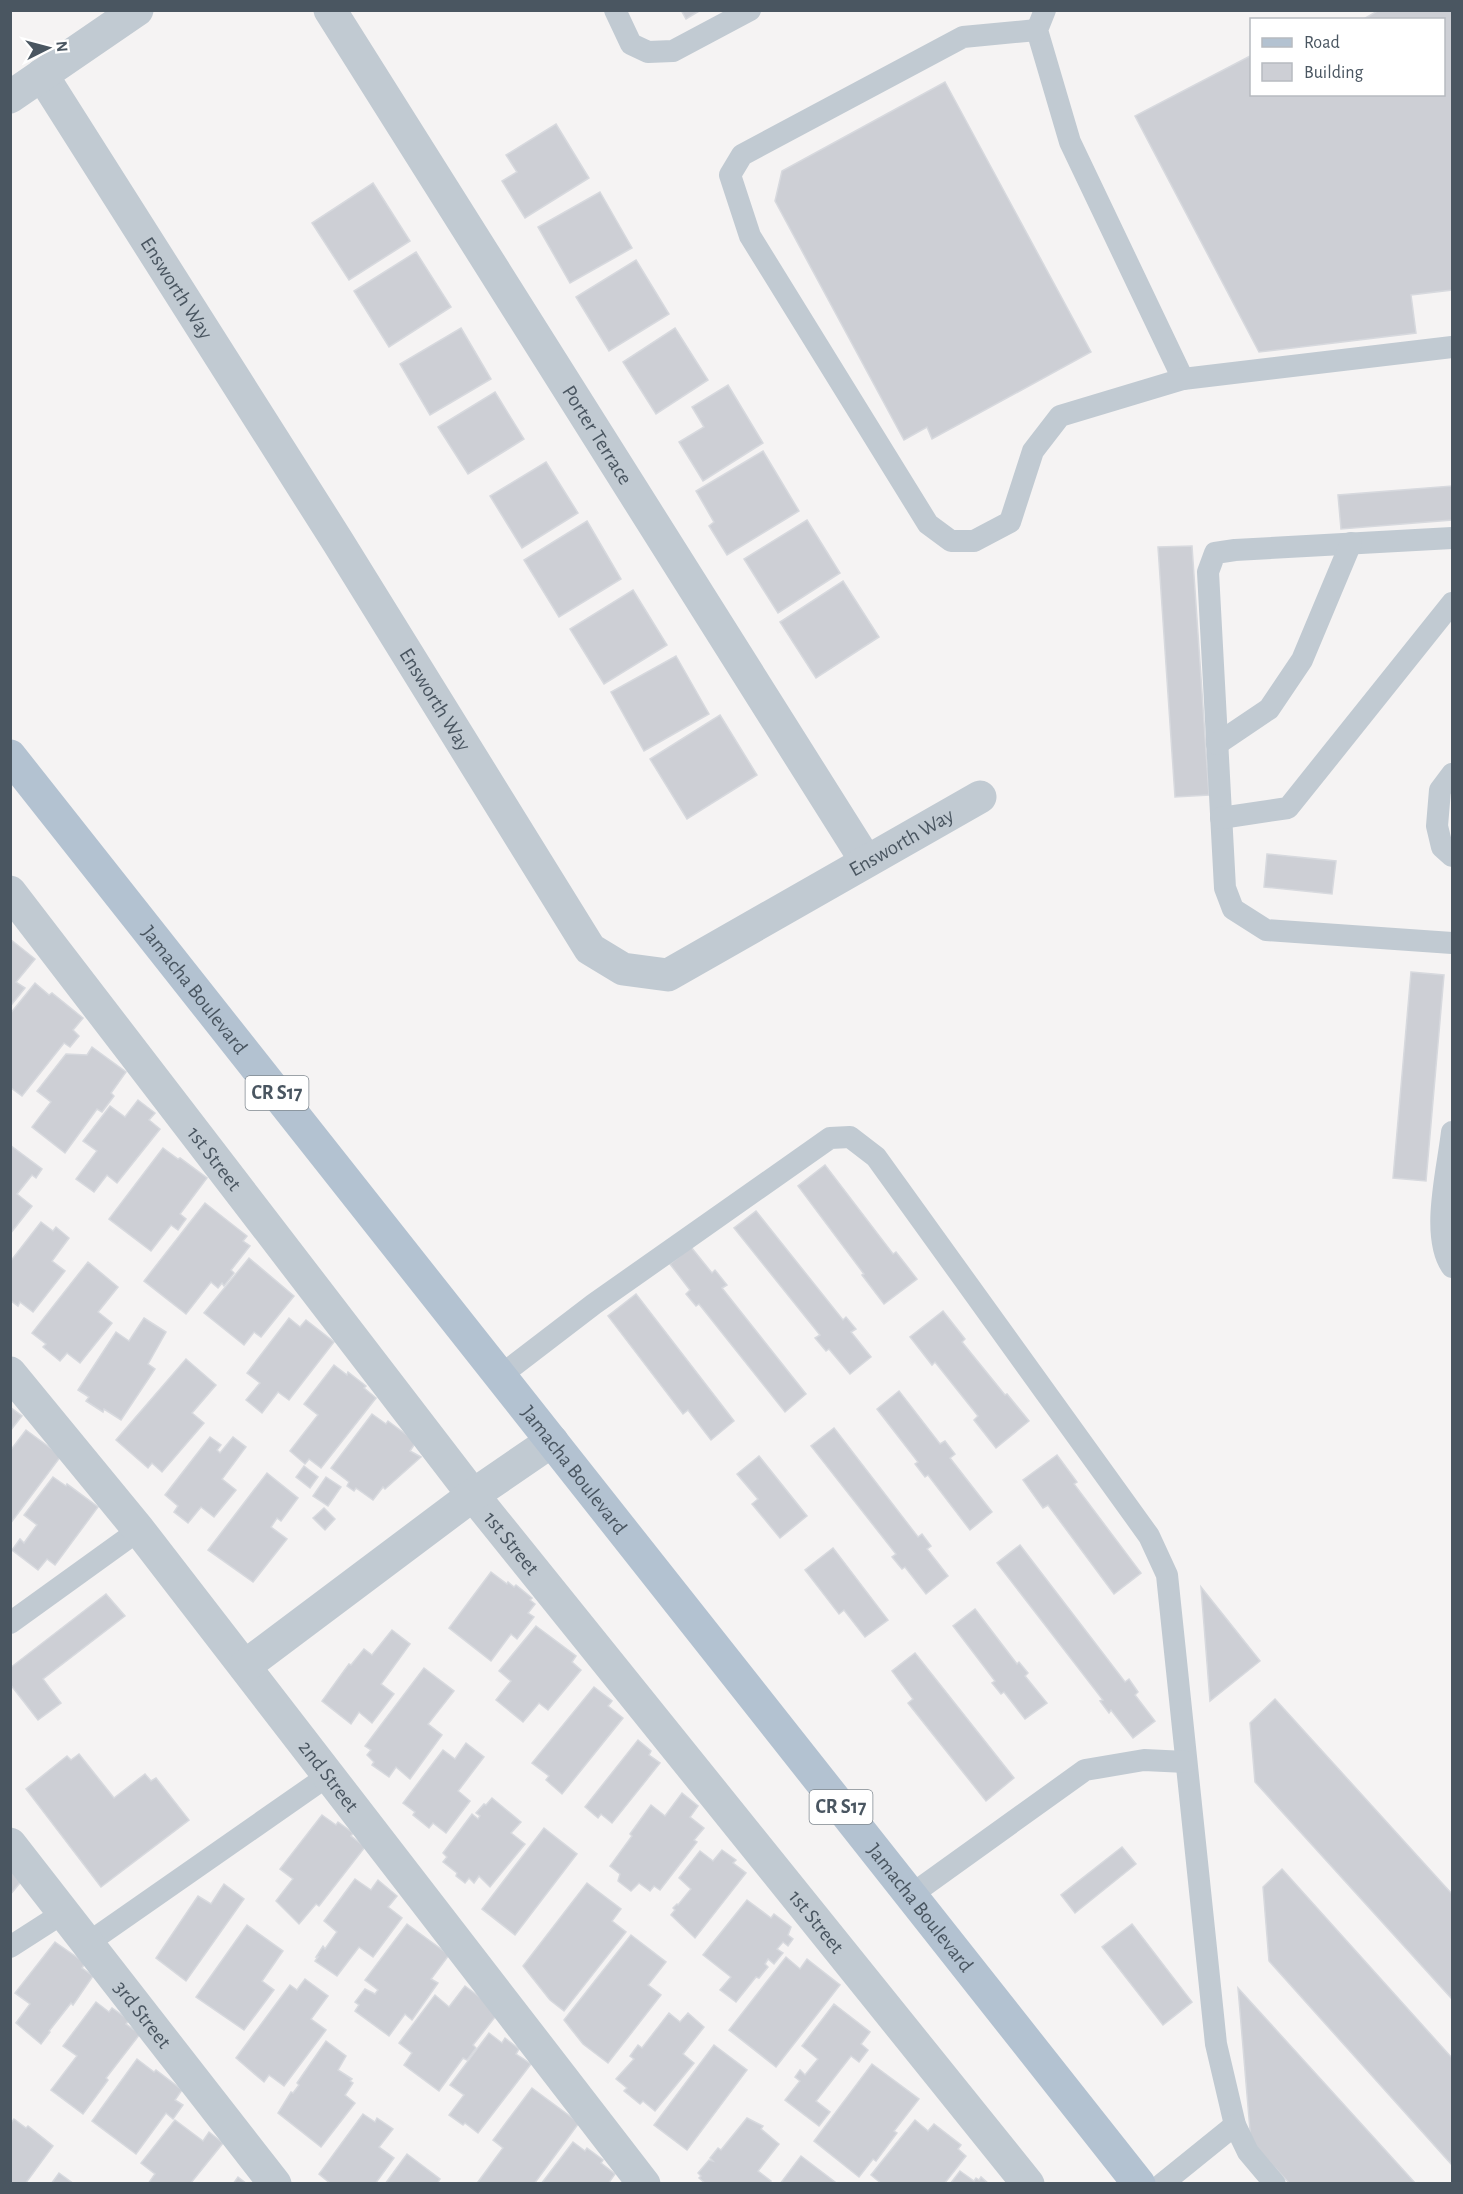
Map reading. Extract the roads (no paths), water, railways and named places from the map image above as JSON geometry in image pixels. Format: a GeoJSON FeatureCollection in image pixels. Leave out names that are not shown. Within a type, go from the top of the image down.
{"type":"FeatureCollection","features":[{"type":"Feature","properties":{"kind":"main road","name":"Jamacha Boulevard"},"geometry":{"type":"LineString","coordinates":[[10,756],[1140,2184]]}},
{"type":"Feature","properties":{"kind":"street"},"geometry":{"type":"LineString","coordinates":[[10,97],[137,10]]}},
{"type":"Feature","properties":{"kind":"street","name":"Porter Terrace"},"geometry":{"type":"LineString","coordinates":[[330,10],[866,861]]}},
{"type":"Feature","properties":{"kind":"street","name":"Ensworth Way"},"geometry":{"type":"LineString","coordinates":[[42,75],[338,542],[590,949],[623,969],[668,975],[980,797]]}},
{"type":"Feature","properties":{"kind":"street","name":"1st Street"},"geometry":{"type":"LineString","coordinates":[[10,892],[473,1495],[1028,2184]]}},
{"type":"Feature","properties":{"kind":"street","name":"2nd Street"},"geometry":{"type":"LineString","coordinates":[[10,1373],[139,1530],[644,2184]]}},
{"type":"Feature","properties":{"kind":"street"},"geometry":{"type":"LineString","coordinates":[[244,1666],[473,1495],[552,1442]]}},
{"type":"Feature","properties":{"kind":"street","name":"3rd Street"},"geometry":{"type":"LineString","coordinates":[[10,1845],[275,2184]]}},
{"type":"Feature","properties":{"kind":"lane"},"geometry":{"type":"LineString","coordinates":[[615,10],[631,44],[648,52],[672,51],[750,10]]}},
{"type":"Feature","properties":{"kind":"lane"},"geometry":{"type":"LineString","coordinates":[[1183,379],[1070,142],[1041,20],[963,37],[742,155],[730,176],[750,236],[928,524],[951,542],[974,541],[1011,522],[1033,451],[1060,416],[1183,379],[1452,347]]}},
{"type":"Feature","properties":{"kind":"lane"},"geometry":{"type":"LineString","coordinates":[[1452,538],[1235,549],[1215,553],[1208,572],[1225,888],[1233,909],[1266,930],[1452,943]]}},
{"type":"Feature","properties":{"kind":"lane"},"geometry":{"type":"LineString","coordinates":[[1217,744],[1269,709],[1302,660],[1351,543]]}},
{"type":"Feature","properties":{"kind":"lane"},"geometry":{"type":"LineString","coordinates":[[1221,818],[1288,808],[1452,603]]}},
{"type":"Feature","properties":{"kind":"lane"},"geometry":{"type":"LineString","coordinates":[[1452,774],[1440,790],[1437,826],[1442,847],[1452,856]]}},
{"type":"Feature","properties":{"kind":"lane"},"geometry":{"type":"LineString","coordinates":[[1452,1132],[1440,1224],[1446,1257],[1452,1266]]}},
{"type":"Feature","properties":{"kind":"lane"},"geometry":{"type":"LineString","coordinates":[[500,1376],[594,1305],[830,1138],[850,1137],[876,1157],[1149,1536],[1167,1575],[1216,2044],[1235,2125],[1248,2152],[1275,2184]]}},
{"type":"Feature","properties":{"kind":"lane"},"geometry":{"type":"LineString","coordinates":[[10,1623],[139,1530]]}},
{"type":"Feature","properties":{"kind":"lane"},"geometry":{"type":"LineString","coordinates":[[911,1895],[1085,1770],[1144,1760],[1186,1762]]}},
{"type":"Feature","properties":{"kind":"lane"},"geometry":{"type":"LineString","coordinates":[[88,1943],[329,1775]]}},
{"type":"Feature","properties":{"kind":"lane"},"geometry":{"type":"LineString","coordinates":[[10,1947],[63,1913]]}},
{"type":"Feature","properties":{"kind":"lane"},"geometry":{"type":"LineString","coordinates":[[1162,2184],[1235,2125]]}}]}
